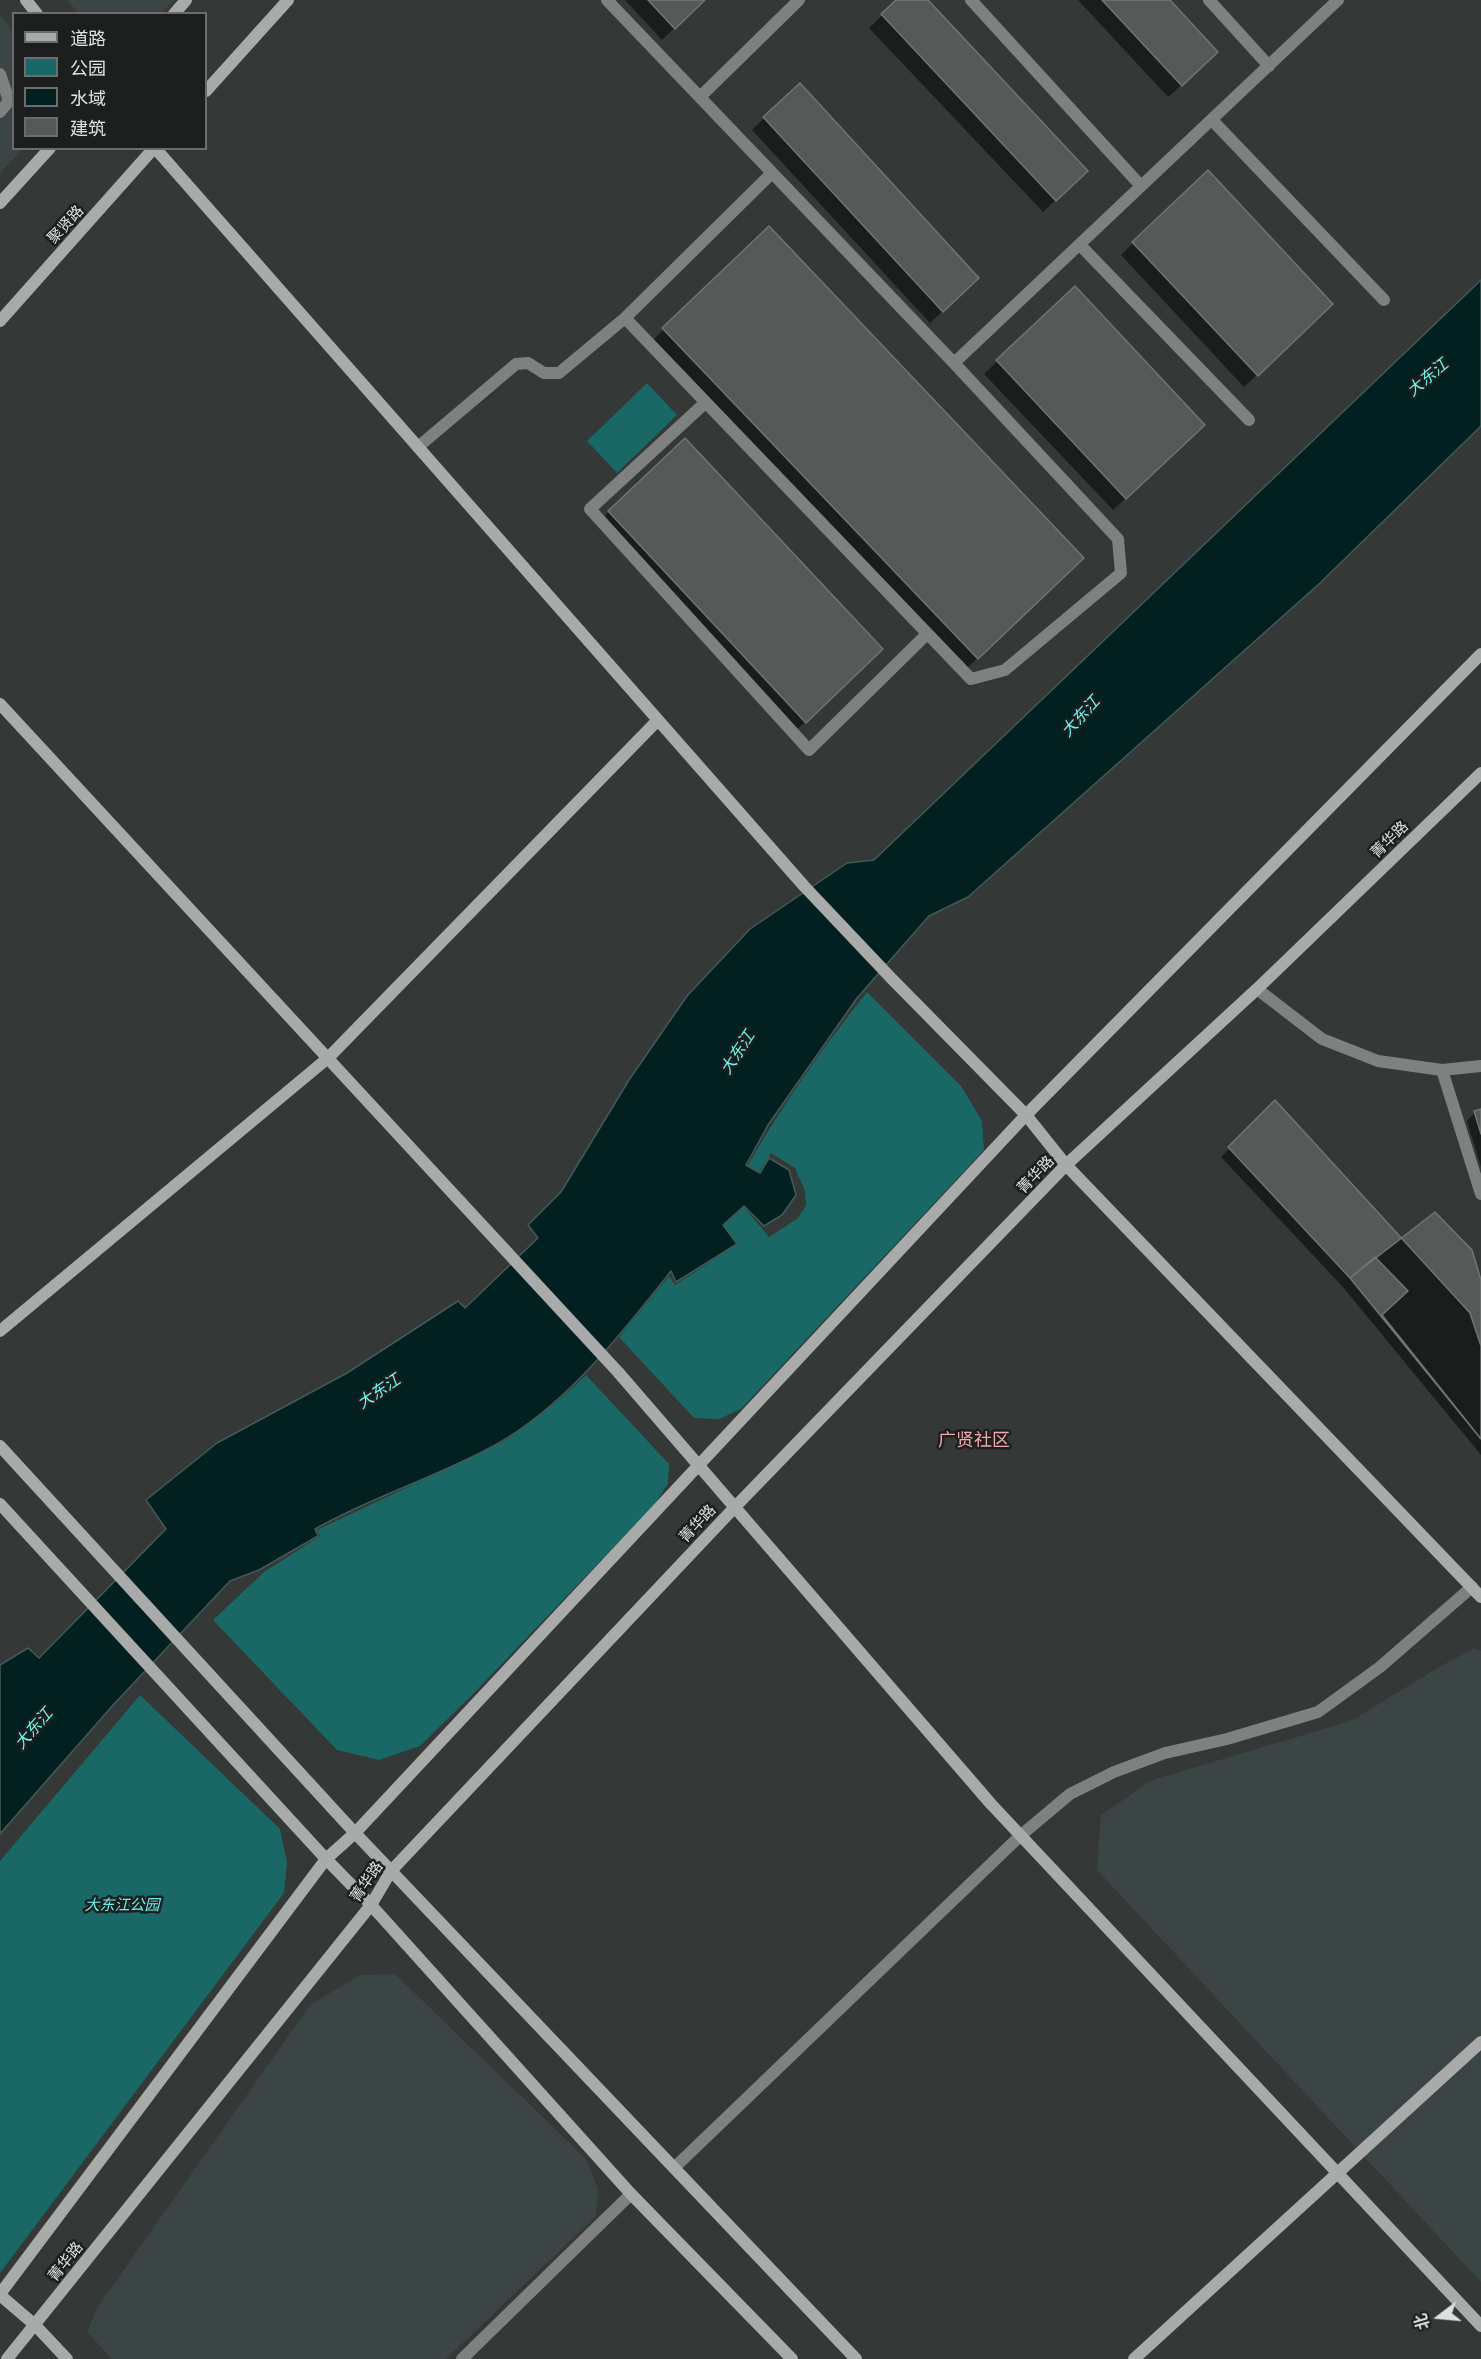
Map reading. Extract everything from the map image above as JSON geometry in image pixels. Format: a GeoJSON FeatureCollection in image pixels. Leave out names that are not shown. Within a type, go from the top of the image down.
{"type":"FeatureCollection","features":[{"type":"Feature","properties":{"kind":"street"},"geometry":{"type":"LineString","coordinates":[[26,0],[36,12]]}},
{"type":"Feature","properties":{"kind":"street"},"geometry":{"type":"LineString","coordinates":[[176,12],[186,0]]}},
{"type":"Feature","properties":{"kind":"street"},"geometry":{"type":"LineString","coordinates":[[207,91],[288,0]]}},
{"type":"Feature","properties":{"kind":"street"},"geometry":{"type":"LineString","coordinates":[[606,0],[954,363],[1118,539],[1121,573],[1005,670],[971,679],[625,318]]}},
{"type":"Feature","properties":{"kind":"street"},"geometry":{"type":"LineString","coordinates":[[700,98],[799,0]]}},
{"type":"Feature","properties":{"kind":"street"},"geometry":{"type":"LineString","coordinates":[[971,0],[1142,186]]}},
{"type":"Feature","properties":{"kind":"street"},"geometry":{"type":"LineString","coordinates":[[1209,0],[1269,66]]}},
{"type":"Feature","properties":{"kind":"street"},"geometry":{"type":"LineString","coordinates":[[954,363],[1338,0]]}},
{"type":"Feature","properties":{"kind":"street"},"geometry":{"type":"LineString","coordinates":[[0,74],[9,101],[0,112]]}},
{"type":"Feature","properties":{"kind":"street"},"geometry":{"type":"LineString","coordinates":[[1212,120],[1384,300]]}},
{"type":"Feature","properties":{"kind":"street"},"geometry":{"type":"LineString","coordinates":[[0,203],[48,150]]}},
{"type":"Feature","properties":{"kind":"street","name":"聚贤路"},"geometry":{"type":"LineString","coordinates":[[0,321],[153,150]]}},
{"type":"Feature","properties":{"kind":"street"},"geometry":{"type":"LineString","coordinates":[[157,150],[804,886],[892,980],[1026,1115],[1066,1165],[1477,1592],[1318,1712],[1227,1739],[1165,1753],[1114,1772],[1070,1794],[1020,1836],[675,2167]]}},
{"type":"Feature","properties":{"kind":"street"},"geometry":{"type":"LineString","coordinates":[[418,447],[516,364],[528,363],[544,373],[559,373],[625,318],[772,173]]}},
{"type":"Feature","properties":{"kind":"street"},"geometry":{"type":"LineString","coordinates":[[1080,244],[1249,420]]}},
{"type":"Feature","properties":{"kind":"street"},"geometry":{"type":"LineString","coordinates":[[705,403],[590,509],[809,750],[927,634]]}},
{"type":"Feature","properties":{"kind":"street"},"geometry":{"type":"LineString","coordinates":[[67,2359],[35,2325],[0,2295],[326,1859],[355,1833],[1026,1115],[1481,654]]}},
{"type":"Feature","properties":{"kind":"street"},"geometry":{"type":"LineString","coordinates":[[0,704],[618,1372],[1020,1836],[1481,2326]]}},
{"type":"Feature","properties":{"kind":"street"},"geometry":{"type":"LineString","coordinates":[[0,1331],[328,1058],[658,720]]}},
{"type":"Feature","properties":{"kind":"street","name":"菁华路"},"geometry":{"type":"LineString","coordinates":[[7,2359],[371,1905],[391,1871],[735,1507],[1066,1165],[1257,989],[1481,773]]}},
{"type":"Feature","properties":{"kind":"street"},"geometry":{"type":"LineString","coordinates":[[1257,989],[1322,1039],[1378,1060],[1442,1070],[1481,1066]]}},
{"type":"Feature","properties":{"kind":"street"},"geometry":{"type":"LineString","coordinates":[[1442,1070],[1481,1194]]}},
{"type":"Feature","properties":{"kind":"street"},"geometry":{"type":"LineString","coordinates":[[0,1446],[355,1833],[856,2359]]}},
{"type":"Feature","properties":{"kind":"street"},"geometry":{"type":"LineString","coordinates":[[0,1504],[371,1905],[631,2194],[792,2359]]}},
{"type":"Feature","properties":{"kind":"street"},"geometry":{"type":"LineString","coordinates":[[1134,2359],[1336,2172],[1481,2042]]}},
{"type":"Feature","properties":{"kind":"street"},"geometry":{"type":"LineString","coordinates":[[462,2359],[631,2194]]}},
{"type":"Feature","properties":{"kind":"shaded area"},"geometry":{"type":"Polygon","coordinates":[[[67,0],[174,0],[163,12],[77,12],[67,0]]]}},
{"type":"Feature","properties":{"kind":"shaded area"},"geometry":{"type":"Polygon","coordinates":[[[0,15],[12,31],[12,150],[22,150],[0,173],[0,15]]]}},
{"type":"Feature","properties":{"kind":"shaded area"},"geometry":{"type":"Polygon","coordinates":[[[1473,1649],[1481,1651],[1481,2282],[1097,1870],[1101,1815],[1152,1780],[1351,1721],[1473,1649]]]}},
{"type":"Feature","properties":{"kind":"shaded area"},"geometry":{"type":"Polygon","coordinates":[[[395,1974],[586,2159],[598,2189],[596,2216],[446,2359],[112,2359],[87,2332],[97,2308],[310,2005],[360,1975],[395,1974]]]}},
{"type":"Feature","properties":{"kind":"green space"},"geometry":{"type":"Polygon","coordinates":[[[647,383],[677,415],[617,473],[587,441],[647,383]]]}},
{"type":"Feature","properties":{"kind":"green space"},"geometry":{"type":"Polygon","coordinates":[[[867,992],[961,1086],[982,1121],[984,1150],[741,1409],[719,1419],[694,1418],[619,1337],[669,1276],[675,1285],[738,1244],[723,1226],[744,1207],[769,1237],[798,1218],[806,1205],[805,1191],[795,1168],[771,1153],[759,1172],[748,1165],[804,1076],[867,992]]]}},
{"type":"Feature","properties":{"kind":"green space"},"geometry":{"type":"Polygon","coordinates":[[[586,1375],[669,1464],[668,1483],[656,1503],[420,1746],[379,1760],[337,1750],[213,1620],[264,1572],[320,1536],[317,1530],[503,1442],[525,1427],[586,1375]]]}},
{"type":"Feature","properties":{"kind":"green space","name":"大东江公园"},"geometry":{"type":"Polygon","coordinates":[[[140,1695],[280,1829],[287,1862],[284,1893],[0,2273],[0,1861],[140,1695]]]}},
{"type":"Feature","properties":{"kind":"water","name":"大东江"},"geometry":{"type":"Polygon","coordinates":[[[1481,280],[1481,426],[1320,583],[968,897],[929,916],[857,998],[768,1125],[746,1165],[760,1173],[769,1158],[789,1170],[796,1195],[782,1215],[764,1226],[744,1206],[723,1225],[737,1244],[676,1282],[671,1271],[592,1366],[547,1409],[523,1428],[475,1456],[337,1517],[315,1529],[318,1536],[259,1570],[230,1581],[114,1704],[0,1834],[0,1665],[28,1648],[39,1658],[166,1529],[146,1500],[217,1443],[347,1373],[458,1301],[465,1308],[538,1238],[528,1225],[561,1192],[629,1080],[687,996],[750,929],[847,863],[874,860],[1481,280]]]}},
{"type":"Feature","properties":{"kind":"building"},"geometry":{"type":"Polygon","coordinates":[[[648,0],[705,0],[675,29],[648,0]]]}},
{"type":"Feature","properties":{"kind":"building"},"geometry":{"type":"Polygon","coordinates":[[[896,0],[928,0],[1088,171],[1056,201],[881,14],[896,0]]]}},
{"type":"Feature","properties":{"kind":"building"},"geometry":{"type":"Polygon","coordinates":[[[1102,0],[1170,0],[1218,52],[1182,86],[1102,0]]]}},
{"type":"Feature","properties":{"kind":"building"},"geometry":{"type":"Polygon","coordinates":[[[800,83],[979,278],[943,312],[763,117],[800,83]]]}},
{"type":"Feature","properties":{"kind":"building"},"geometry":{"type":"Polygon","coordinates":[[[1208,170],[1333,304],[1258,376],[1132,242],[1208,170]]]}},
{"type":"Feature","properties":{"kind":"building"},"geometry":{"type":"Polygon","coordinates":[[[769,226],[1084,558],[978,659],[662,328],[769,226]]]}},
{"type":"Feature","properties":{"kind":"building"},"geometry":{"type":"Polygon","coordinates":[[[1075,286],[1205,425],[1126,499],[996,360],[1075,286]]]}},
{"type":"Feature","properties":{"kind":"building"},"geometry":{"type":"Polygon","coordinates":[[[685,438],[883,649],[806,723],[608,511],[685,438]]]}},
{"type":"Feature","properties":{"kind":"building"},"geometry":{"type":"Polygon","coordinates":[[[1275,1100],[1470,1313],[1481,1346],[1481,1439],[1382,1315],[1408,1291],[1375,1257],[1350,1278],[1228,1147],[1275,1100]]]}},
{"type":"Feature","properties":{"kind":"building"},"geometry":{"type":"Polygon","coordinates":[[[1481,1109],[1481,1134],[1474,1111],[1481,1109]]]}},
{"type":"Feature","properties":{"kind":"building"},"geometry":{"type":"Polygon","coordinates":[[[1435,1212],[1472,1250],[1481,1280],[1481,1439],[1350,1278],[1435,1212]]]}},
{"type":"Feature","properties":{"kind":"district","name":"广贤社区"},"geometry":{"type":"Point","coordinates":[974,1441]}}]}
